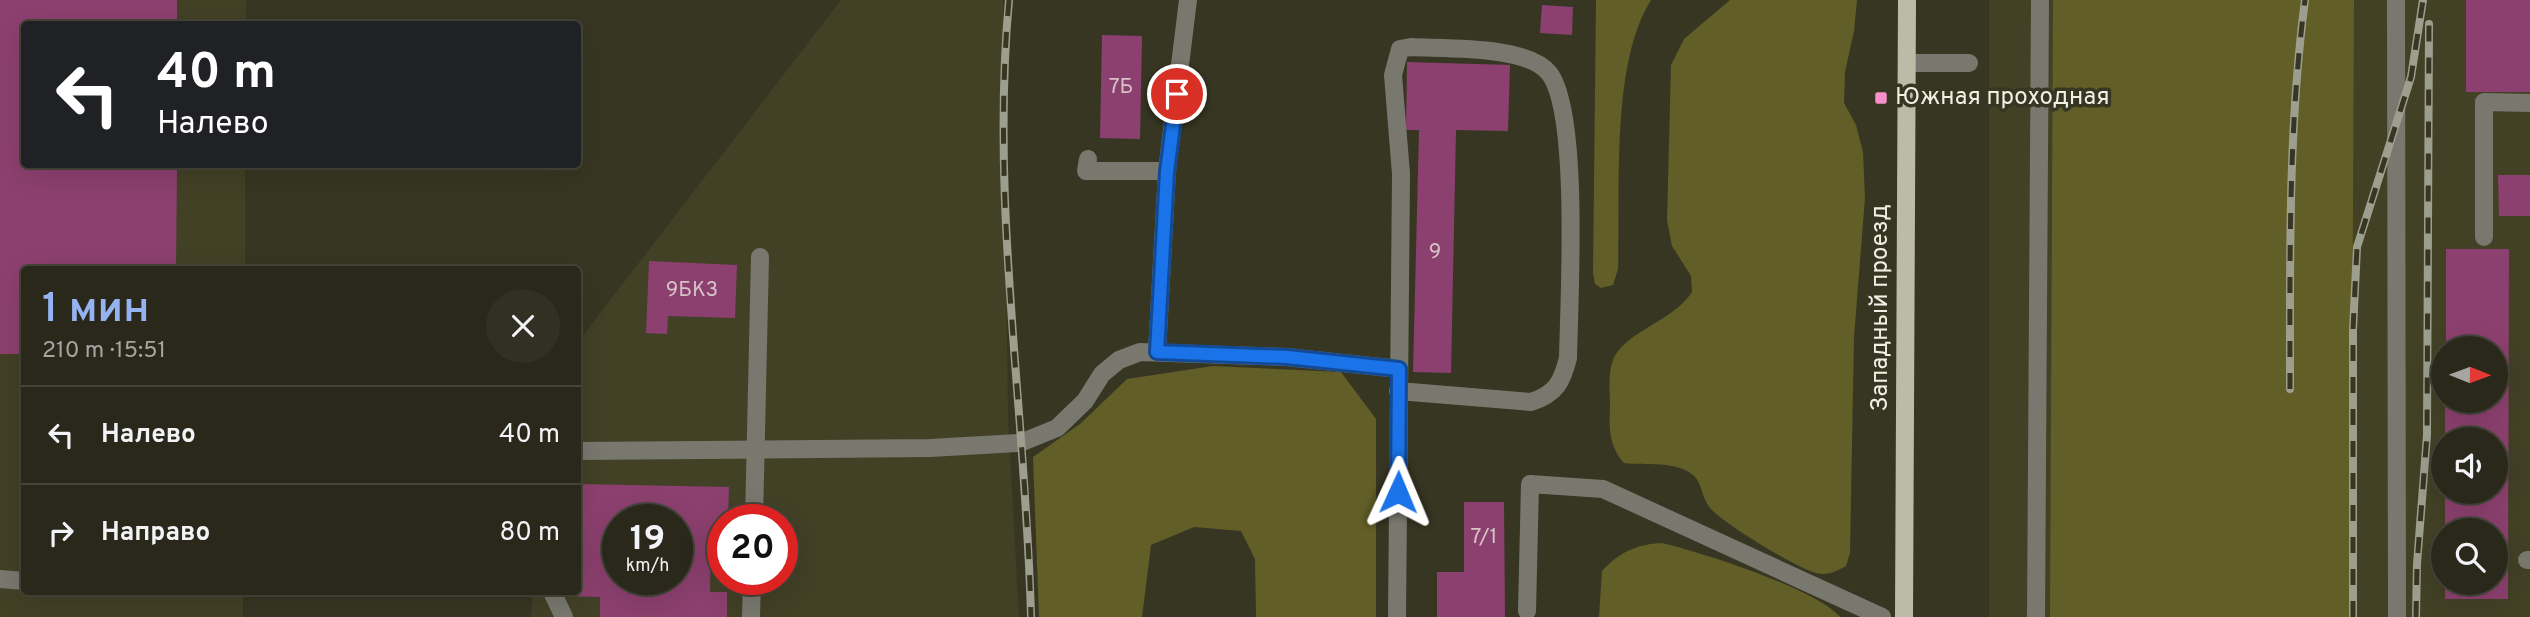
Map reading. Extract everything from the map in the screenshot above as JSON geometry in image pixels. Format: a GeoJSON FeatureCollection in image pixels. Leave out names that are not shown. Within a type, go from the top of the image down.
{"type":"FeatureCollection","features":[{"type":"Feature","properties":{"kind":"main road","name":"Западный проезд"},"geometry":{"type":"LineString","coordinates":[[1903,617],[1908,0]]}},
{"type":"Feature","properties":{"kind":"lane"},"geometry":{"type":"LineString","coordinates":[[1157,352],[1167,172],[1188,0]]}},
{"type":"Feature","properties":{"kind":"lane"},"geometry":{"type":"LineString","coordinates":[[2036,617],[2040,0]]}},
{"type":"Feature","properties":{"kind":"lane"},"geometry":{"type":"LineString","coordinates":[[2396,0],[2397,617]]}},
{"type":"Feature","properties":{"kind":"lane"},"geometry":{"type":"LineString","coordinates":[[1396,617],[1398,391],[1401,174],[1393,75],[1395,57],[1400,49],[1411,47],[1484,51],[1533,61],[1549,73],[1560,99],[1569,163],[1568,358],[1563,380],[1550,396],[1531,402],[1398,391]]}},
{"type":"Feature","properties":{"kind":"lane"},"geometry":{"type":"LineString","coordinates":[[1907,63],[1969,63]]}},
{"type":"Feature","properties":{"kind":"lane"},"geometry":{"type":"LineString","coordinates":[[2484,237],[2484,103],[2530,103]]}},
{"type":"Feature","properties":{"kind":"lane"},"geometry":{"type":"LineString","coordinates":[[1088,159],[1086,171],[1167,172]]}},
{"type":"Feature","properties":{"kind":"lane"},"geometry":{"type":"LineString","coordinates":[[755,504],[760,257]]}},
{"type":"Feature","properties":{"kind":"lane"},"geometry":{"type":"LineString","coordinates":[[581,452],[930,448],[1020,443],[1057,428],[1085,401],[1102,374],[1119,360],[1140,352],[1287,357],[1399,369]]}},
{"type":"Feature","properties":{"kind":"lane"},"geometry":{"type":"LineString","coordinates":[[1527,611],[1530,484],[1603,489],[1882,617]]}},
{"type":"Feature","properties":{"kind":"lane"},"geometry":{"type":"LineString","coordinates":[[0,579],[21,581]]}},
{"type":"Feature","properties":{"kind":"lane"},"geometry":{"type":"LineString","coordinates":[[553,595],[564,617]]}},
{"type":"Feature","properties":{"kind":"lane"},"geometry":{"type":"LineString","coordinates":[[751,617],[752,595]]}},
{"type":"Feature","properties":{"kind":"shaded area"},"geometry":{"type":"Polygon","coordinates":[[[0,0],[246,0],[246,21],[21,21],[21,168],[245,168],[245,266],[21,266],[21,595],[243,595],[243,617],[0,617],[0,0]]]}},
{"type":"Feature","properties":{"kind":"shaded area"},"geometry":{"type":"Polygon","coordinates":[[[841,0],[1003,0],[1008,418],[1019,617],[531,617],[533,595],[581,595],[581,338],[841,0]]]}},
{"type":"Feature","properties":{"kind":"shaded area"},"geometry":{"type":"Polygon","coordinates":[[[1596,0],[1651,0],[1638,27],[1623,94],[1618,269],[1613,285],[1601,288],[1595,284],[1593,273],[1596,0]]]}},
{"type":"Feature","properties":{"kind":"shaded area"},"geometry":{"type":"Polygon","coordinates":[[[1730,0],[1857,0],[1854,31],[1845,72],[1844,103],[1856,125],[1863,152],[1865,198],[1854,337],[1850,553],[1846,566],[1828,573],[1816,573],[1793,563],[1730,524],[1710,508],[1696,478],[1686,470],[1669,465],[1624,463],[1615,450],[1611,437],[1610,373],[1617,352],[1636,335],[1672,312],[1692,292],[1691,276],[1672,246],[1667,220],[1671,65],[1684,39],[1730,0]]]}},
{"type":"Feature","properties":{"kind":"shaded area"},"geometry":{"type":"Polygon","coordinates":[[[1989,0],[2530,0],[2530,617],[1989,617],[1989,0]]]}},
{"type":"Feature","properties":{"kind":"shaded area"},"geometry":{"type":"Polygon","coordinates":[[[2053,0],[2354,0],[2351,617],[2050,617],[2053,0]]]}},
{"type":"Feature","properties":{"kind":"shaded area"},"geometry":{"type":"Polygon","coordinates":[[[1213,366],[1341,372],[1376,419],[1376,617],[1256,617],[1255,559],[1241,531],[1194,527],[1151,545],[1142,617],[1039,617],[1033,457],[1080,424],[1127,379],[1213,366]]]}},
{"type":"Feature","properties":{"kind":"shaded area"},"geometry":{"type":"Polygon","coordinates":[[[1662,543],[1783,583],[1827,606],[1840,617],[1599,617],[1602,571],[1629,550],[1662,543]]]}},
{"type":"Feature","properties":{"kind":"building"},"geometry":{"type":"Polygon","coordinates":[[[0,0],[177,0],[177,21],[21,21],[21,168],[177,168],[176,266],[21,266],[21,354],[0,354],[0,0]]]}},
{"type":"Feature","properties":{"kind":"building"},"geometry":{"type":"Polygon","coordinates":[[[2466,0],[2530,0],[2530,92],[2466,92],[2466,0]]]}},
{"type":"Feature","properties":{"kind":"building"},"geometry":{"type":"Polygon","coordinates":[[[1542,5],[1573,7],[1572,35],[1540,33],[1542,5]]]}},
{"type":"Feature","properties":{"kind":"building"},"geometry":{"type":"Polygon","coordinates":[[[1102,35],[1142,36],[1140,139],[1100,138],[1102,35]]]}},
{"type":"Feature","properties":{"kind":"building"},"geometry":{"type":"Polygon","coordinates":[[[1407,62],[1510,65],[1508,131],[1456,130],[1451,373],[1413,372],[1419,130],[1406,130],[1407,62]]]}},
{"type":"Feature","properties":{"kind":"building"},"geometry":{"type":"Polygon","coordinates":[[[2498,175],[2530,175],[2530,216],[2499,216],[2498,175]]]}},
{"type":"Feature","properties":{"kind":"building"},"geometry":{"type":"Polygon","coordinates":[[[2446,249],[2509,249],[2508,599],[2445,599],[2445,595],[2508,595],[2508,518],[2445,518],[2445,504],[2508,504],[2508,427],[2445,427],[2445,413],[2508,413],[2508,336],[2446,336],[2446,249]]]}},
{"type":"Feature","properties":{"kind":"building"},"geometry":{"type":"Polygon","coordinates":[[[649,261],[737,265],[735,318],[668,316],[667,334],[646,333],[649,261]]]}},
{"type":"Feature","properties":{"kind":"building"},"geometry":{"type":"Polygon","coordinates":[[[581,484],[729,487],[728,504],[707,504],[707,595],[727,595],[727,617],[600,617],[600,597],[566,596],[581,595],[581,484]]]}},
{"type":"Feature","properties":{"kind":"building"},"geometry":{"type":"Polygon","coordinates":[[[1464,502],[1504,502],[1505,617],[1437,617],[1437,572],[1464,572],[1464,502]]]}},
{"type":"Feature","properties":{"kind":"railway"},"geometry":{"type":"LineString","coordinates":[[1009,0],[1004,77],[1006,231],[1031,617]]}},
{"type":"Feature","properties":{"kind":"railway"},"geometry":{"type":"LineString","coordinates":[[2290,389],[2293,145],[2305,0]]}},
{"type":"Feature","properties":{"kind":"railway"},"geometry":{"type":"LineString","coordinates":[[2353,617],[2353,330],[2357,247],[2411,77],[2423,0]]}},
{"type":"Feature","properties":{"kind":"railway"},"geometry":{"type":"LineString","coordinates":[[2416,617],[2417,564],[2427,435],[2429,24]]}},
{"type":"Feature","properties":{"kind":"place","name":"Южная проходная"},"geometry":{"type":"Point","coordinates":[1881,98]}},
{"type":"Feature","properties":{"kind":"route"},"geometry":{"type":"LineString","coordinates":[[1177,94],[1167,172],[1157,352],[1287,357],[1399,369],[1398,492]]}}]}
